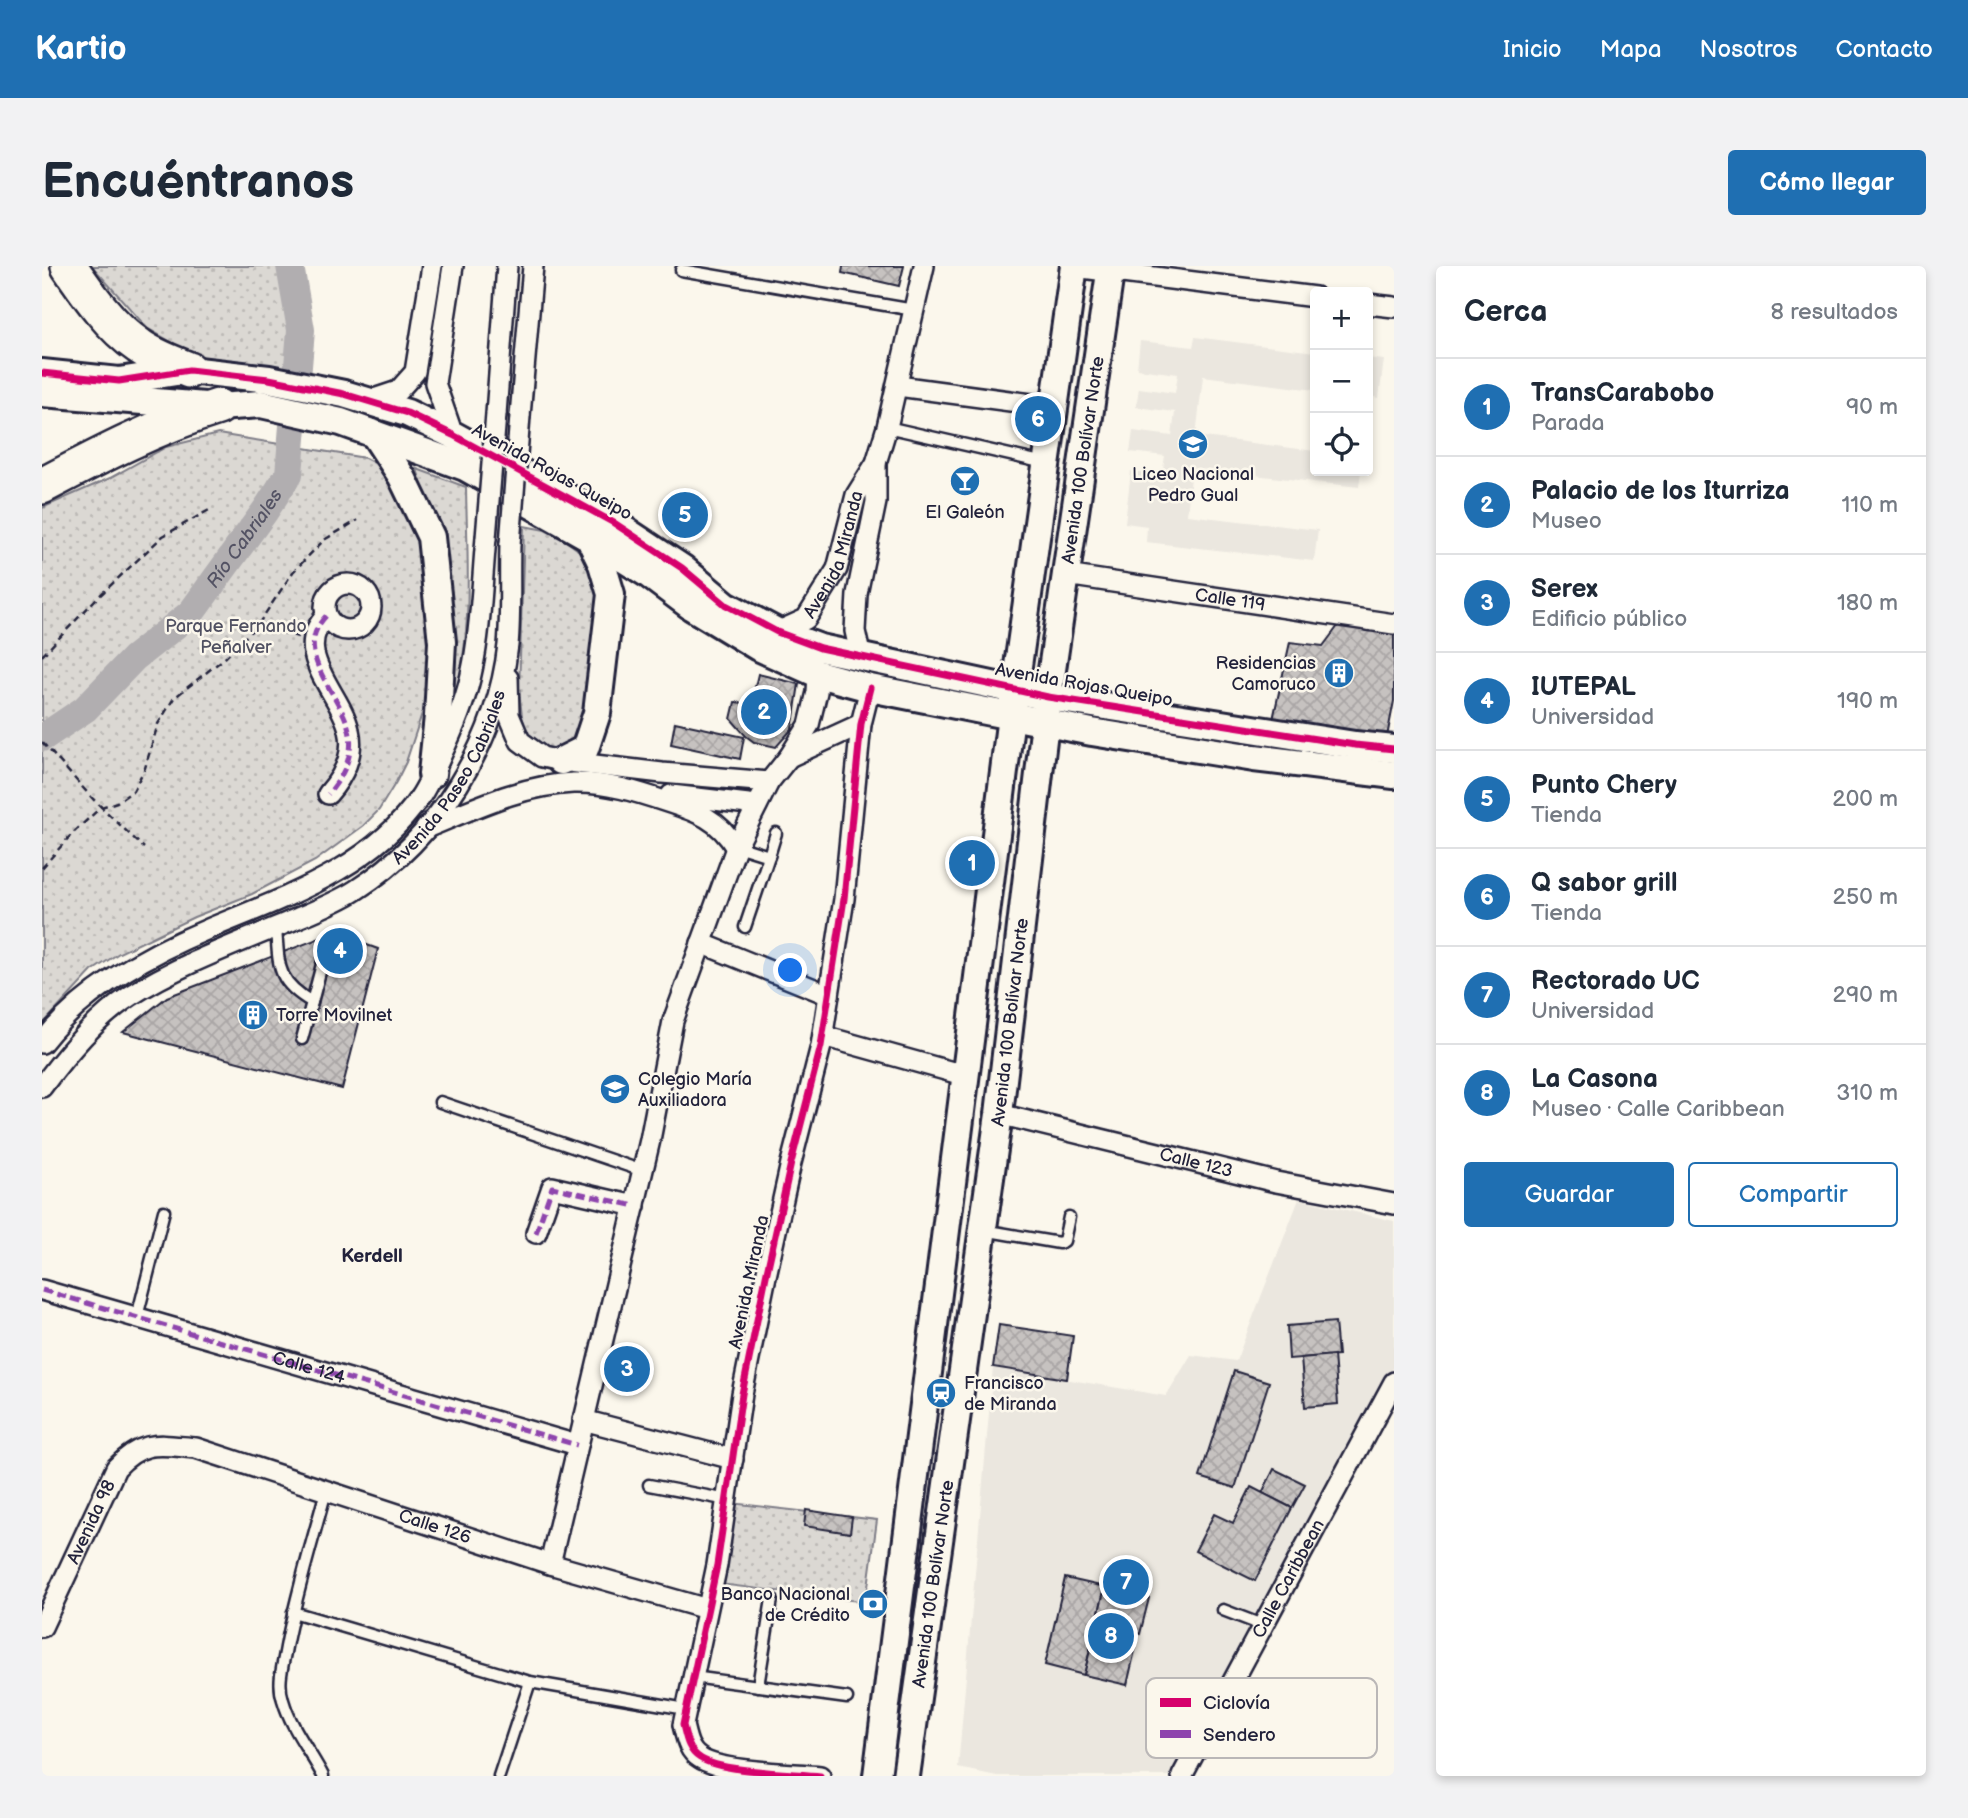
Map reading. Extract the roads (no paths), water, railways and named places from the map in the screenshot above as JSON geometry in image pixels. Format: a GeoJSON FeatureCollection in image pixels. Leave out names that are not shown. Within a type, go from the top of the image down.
{"type":"FeatureCollection","features":[{"type":"Feature","properties":{"kind":"highway"},"geometry":{"type":"LineString","coordinates":[[69,266],[111,320],[138,346],[189,370]]}},
{"type":"Feature","properties":{"kind":"highway"},"geometry":{"type":"LineString","coordinates":[[42,486],[177,420],[218,407]]}},
{"type":"Feature","properties":{"kind":"street"},"geometry":{"type":"LineString","coordinates":[[356,398],[398,391],[415,372],[432,266]]}},
{"type":"Feature","properties":{"kind":"street"},"geometry":{"type":"LineString","coordinates":[[453,266],[435,383],[453,435]]}},
{"type":"Feature","properties":{"kind":"street","name":"Avenida Paseo Cabriales"},"geometry":{"type":"LineString","coordinates":[[42,1043],[86,999],[121,973],[164,947],[307,887],[348,864],[388,834],[420,797],[461,711],[473,669],[507,266]]}},
{"type":"Feature","properties":{"kind":"street","name":"Avenida Paseo Cabriales"},"geometry":{"type":"LineString","coordinates":[[42,1087],[76,1044],[129,997],[165,977],[354,891],[384,870],[425,829],[464,777],[480,747],[501,679],[508,645],[510,544],[533,266]]}},
{"type":"Feature","properties":{"kind":"street","name":"Avenida Miranda"},"geometry":{"type":"LineString","coordinates":[[777,632],[806,619],[837,569],[856,495],[876,463],[887,427],[924,266]]}},
{"type":"Feature","properties":{"kind":"street"},"geometry":{"type":"LineString","coordinates":[[1074,266],[1310,296]]}},
{"type":"Feature","properties":{"kind":"street","name":"Avenida 100 Bolívar Norte"},"geometry":{"type":"LineString","coordinates":[[877,1776],[1011,716],[1074,266]]}},
{"type":"Feature","properties":{"kind":"street","name":"Avenida 100 Bolívar Norte"},"geometry":{"type":"LineString","coordinates":[[906,1776],[999,1114],[1044,723],[1111,269]]}},
{"type":"Feature","properties":{"kind":"street"},"geometry":{"type":"LineString","coordinates":[[1373,304],[1394,307]]}},
{"type":"Feature","properties":{"kind":"street","name":"Avenida Rojas Queipo"},"geometry":{"type":"LineString","coordinates":[[42,373],[119,381],[189,370],[265,392],[465,467],[589,537],[648,574],[692,607],[758,647],[818,674],[870,688],[1044,723],[1254,758],[1394,775]]}},
{"type":"Feature","properties":{"kind":"street"},"geometry":{"type":"LineString","coordinates":[[898,386],[1054,407]]}},
{"type":"Feature","properties":{"kind":"street","name":"Avenida Rojas Queipo"},"geometry":{"type":"LineString","coordinates":[[42,393],[218,407],[265,392],[356,398],[407,413],[453,435],[614,523],[682,568],[726,605],[777,632],[820,648],[1048,697],[1355,746],[1394,749]]}},
{"type":"Feature","properties":{"kind":"street"},"geometry":{"type":"LineString","coordinates":[[374,434],[402,477],[431,537],[442,642],[432,774]]}},
{"type":"Feature","properties":{"kind":"street","name":"Avenida Miranda"},"geometry":{"type":"LineString","coordinates":[[861,658],[855,631],[857,594],[876,502],[876,463]]}},
{"type":"Feature","properties":{"kind":"street"},"geometry":{"type":"LineString","coordinates":[[561,761],[585,749],[597,713],[611,594],[602,564],[589,537]]}},
{"type":"Feature","properties":{"kind":"street","name":"Calle 119"},"geometry":{"type":"LineString","coordinates":[[1066,575],[1394,624]]}},
{"type":"Feature","properties":{"kind":"street"},"geometry":{"type":"LineString","coordinates":[[326,616],[320,623],[315,640],[315,660],[349,730],[350,744],[348,762],[341,779],[328,794]]}},
{"type":"Feature","properties":{"kind":"street"},"geometry":{"type":"LineString","coordinates":[[508,645],[509,716],[520,741],[542,757],[769,782]]}},
{"type":"Feature","properties":{"kind":"street"},"geometry":{"type":"LineString","coordinates":[[550,1564],[643,1171],[673,1021],[736,847],[769,782],[809,725],[817,692],[818,674]]}},
{"type":"Feature","properties":{"kind":"street","name":"Avenida Miranda"},"geometry":{"type":"LineString","coordinates":[[820,1776],[717,1765],[700,1759],[689,1748],[683,1725],[728,1500],[742,1394],[763,1289],[823,1036],[844,899],[861,724],[870,688]]}},
{"type":"Feature","properties":{"kind":"street"},"geometry":{"type":"LineString","coordinates":[[789,757],[861,724]]}},
{"type":"Feature","properties":{"kind":"street"},"geometry":{"type":"LineString","coordinates":[[425,829],[524,790],[574,783],[757,804]]}},
{"type":"Feature","properties":{"kind":"street"},"geometry":{"type":"LineString","coordinates":[[632,790],[704,815],[728,834],[736,847]]}},
{"type":"Feature","properties":{"kind":"street"},"geometry":{"type":"LineString","coordinates":[[701,943],[829,995]]}},
{"type":"Feature","properties":{"kind":"street"},"geometry":{"type":"LineString","coordinates":[[823,1036],[967,1076]]}},
{"type":"Feature","properties":{"kind":"street","name":"Calle 123"},"geometry":{"type":"LineString","coordinates":[[999,1114],[1276,1182],[1394,1203]]}},
{"type":"Feature","properties":{"kind":"street"},"geometry":{"type":"LineString","coordinates":[[536,1233],[552,1186],[635,1206]]}},
{"type":"Feature","properties":{"kind":"street","name":"Calle 124"},"geometry":{"type":"LineString","coordinates":[[42,1290],[577,1446]]}},
{"type":"Feature","properties":{"kind":"street","name":"Calle Caribbean"},"geometry":{"type":"LineString","coordinates":[[1234,1678],[1394,1382]]}},
{"type":"Feature","properties":{"kind":"street"},"geometry":{"type":"LineString","coordinates":[[583,1420],[733,1459]]}},
{"type":"Feature","properties":{"kind":"street","name":"Calle 126"},"geometry":{"type":"LineString","coordinates":[[164,1445],[196,1448],[550,1564],[707,1609]]}},
{"type":"Feature","properties":{"kind":"street","name":"Avenida 98"},"geometry":{"type":"LineString","coordinates":[[42,1627],[116,1468],[140,1447],[164,1445]]}},
{"type":"Feature","properties":{"kind":"street","name":"Calle Caribbean"},"geometry":{"type":"LineString","coordinates":[[1182,1776],[1192,1758]]}},
{"type":"Feature","properties":{"kind":"lane"},"geometry":{"type":"LineString","coordinates":[[681,270],[915,310]]}},
{"type":"Feature","properties":{"kind":"lane"},"geometry":{"type":"LineString","coordinates":[[887,427],[1046,463]]}},
{"type":"Feature","properties":{"kind":"lane"},"geometry":{"type":"LineString","coordinates":[[745,927],[776,833]]}},
{"type":"Feature","properties":{"kind":"lane"},"geometry":{"type":"LineString","coordinates":[[736,847],[769,856]]}},
{"type":"Feature","properties":{"kind":"lane"},"geometry":{"type":"LineString","coordinates":[[275,928],[279,970],[295,992],[312,1002]]}},
{"type":"Feature","properties":{"kind":"lane"},"geometry":{"type":"LineString","coordinates":[[302,1039],[325,953]]}},
{"type":"Feature","properties":{"kind":"lane"},"geometry":{"type":"LineString","coordinates":[[440,1102],[643,1171]]}},
{"type":"Feature","properties":{"kind":"lane"},"geometry":{"type":"LineString","coordinates":[[137,1317],[164,1211]]}},
{"type":"Feature","properties":{"kind":"lane"},"geometry":{"type":"LineString","coordinates":[[983,1230],[1059,1243],[1064,1241],[1069,1216]]}},
{"type":"Feature","properties":{"kind":"lane"},"geometry":{"type":"LineString","coordinates":[[649,1485],[728,1500]]}},
{"type":"Feature","properties":{"kind":"lane"},"geometry":{"type":"LineString","coordinates":[[323,1776],[293,1727],[282,1698],[280,1679],[293,1612],[326,1491]]}},
{"type":"Feature","properties":{"kind":"lane"},"geometry":{"type":"LineString","coordinates":[[758,1686],[772,1599]]}},
{"type":"Feature","properties":{"kind":"lane"},"geometry":{"type":"LineString","coordinates":[[1223,1610],[1262,1625]]}},
{"type":"Feature","properties":{"kind":"lane"},"geometry":{"type":"LineString","coordinates":[[293,1612],[530,1682],[686,1709]]}},
{"type":"Feature","properties":{"kind":"lane"},"geometry":{"type":"LineString","coordinates":[[692,1676],[847,1698]]}},
{"type":"Feature","properties":{"kind":"lane"},"geometry":{"type":"LineString","coordinates":[[499,1776],[530,1682]]}},
{"type":"Feature","properties":{"kind":"waterway","name":"Río Cabriales"},"geometry":{"type":"LineString","coordinates":[[42,738],[85,709],[134,658],[191,613],[289,474],[301,330],[290,266]]}},
{"type":"Feature","properties":{"kind":"place","name":"Q sabor grill"},"geometry":{"type":"Point","coordinates":[1038,419]}},
{"type":"Feature","properties":{"kind":"place","name":"Liceo Nacional Pedro Gual"},"geometry":{"type":"Point","coordinates":[1193,444]}},
{"type":"Feature","properties":{"kind":"place","name":"El Galeón"},"geometry":{"type":"Point","coordinates":[965,481]}},
{"type":"Feature","properties":{"kind":"place","name":"Punto Chery"},"geometry":{"type":"Point","coordinates":[685,515]}},
{"type":"Feature","properties":{"kind":"place","name":"Residencias Camoruco"},"geometry":{"type":"Point","coordinates":[1339,673]}},
{"type":"Feature","properties":{"kind":"place","name":"Palacio de los Iturriza"},"geometry":{"type":"Point","coordinates":[764,712]}},
{"type":"Feature","properties":{"kind":"place","name":"TransCarabobo"},"geometry":{"type":"Point","coordinates":[972,863]}},
{"type":"Feature","properties":{"kind":"place","name":"IUTEPAL"},"geometry":{"type":"Point","coordinates":[340,951]}},
{"type":"Feature","properties":{"kind":"place","name":"Torre Movilnet"},"geometry":{"type":"Point","coordinates":[253,1015]}},
{"type":"Feature","properties":{"kind":"place","name":"Colegio María Auxiliadora"},"geometry":{"type":"Point","coordinates":[615,1089]}},
{"type":"Feature","properties":{"kind":"place","name":"Serex"},"geometry":{"type":"Point","coordinates":[627,1369]}},
{"type":"Feature","properties":{"kind":"place","name":"Francisco de Miranda"},"geometry":{"type":"Point","coordinates":[941,1393]}},
{"type":"Feature","properties":{"kind":"place","name":"Rectorado UC"},"geometry":{"type":"Point","coordinates":[1126,1582]}},
{"type":"Feature","properties":{"kind":"place","name":"Banco Nacional de Crédito"},"geometry":{"type":"Point","coordinates":[873,1604]}},
{"type":"Feature","properties":{"kind":"place","name":"La Casona"},"geometry":{"type":"Point","coordinates":[1111,1636]}},
{"type":"Feature","properties":{"kind":"district","name":"Kerdell"},"geometry":{"type":"Point","coordinates":[372,1256]}},
{"type":"Feature","properties":{"kind":"park label","name":"Parque Fernando Peñalver"},"geometry":{"type":"Point","coordinates":[236,636]}}]}
